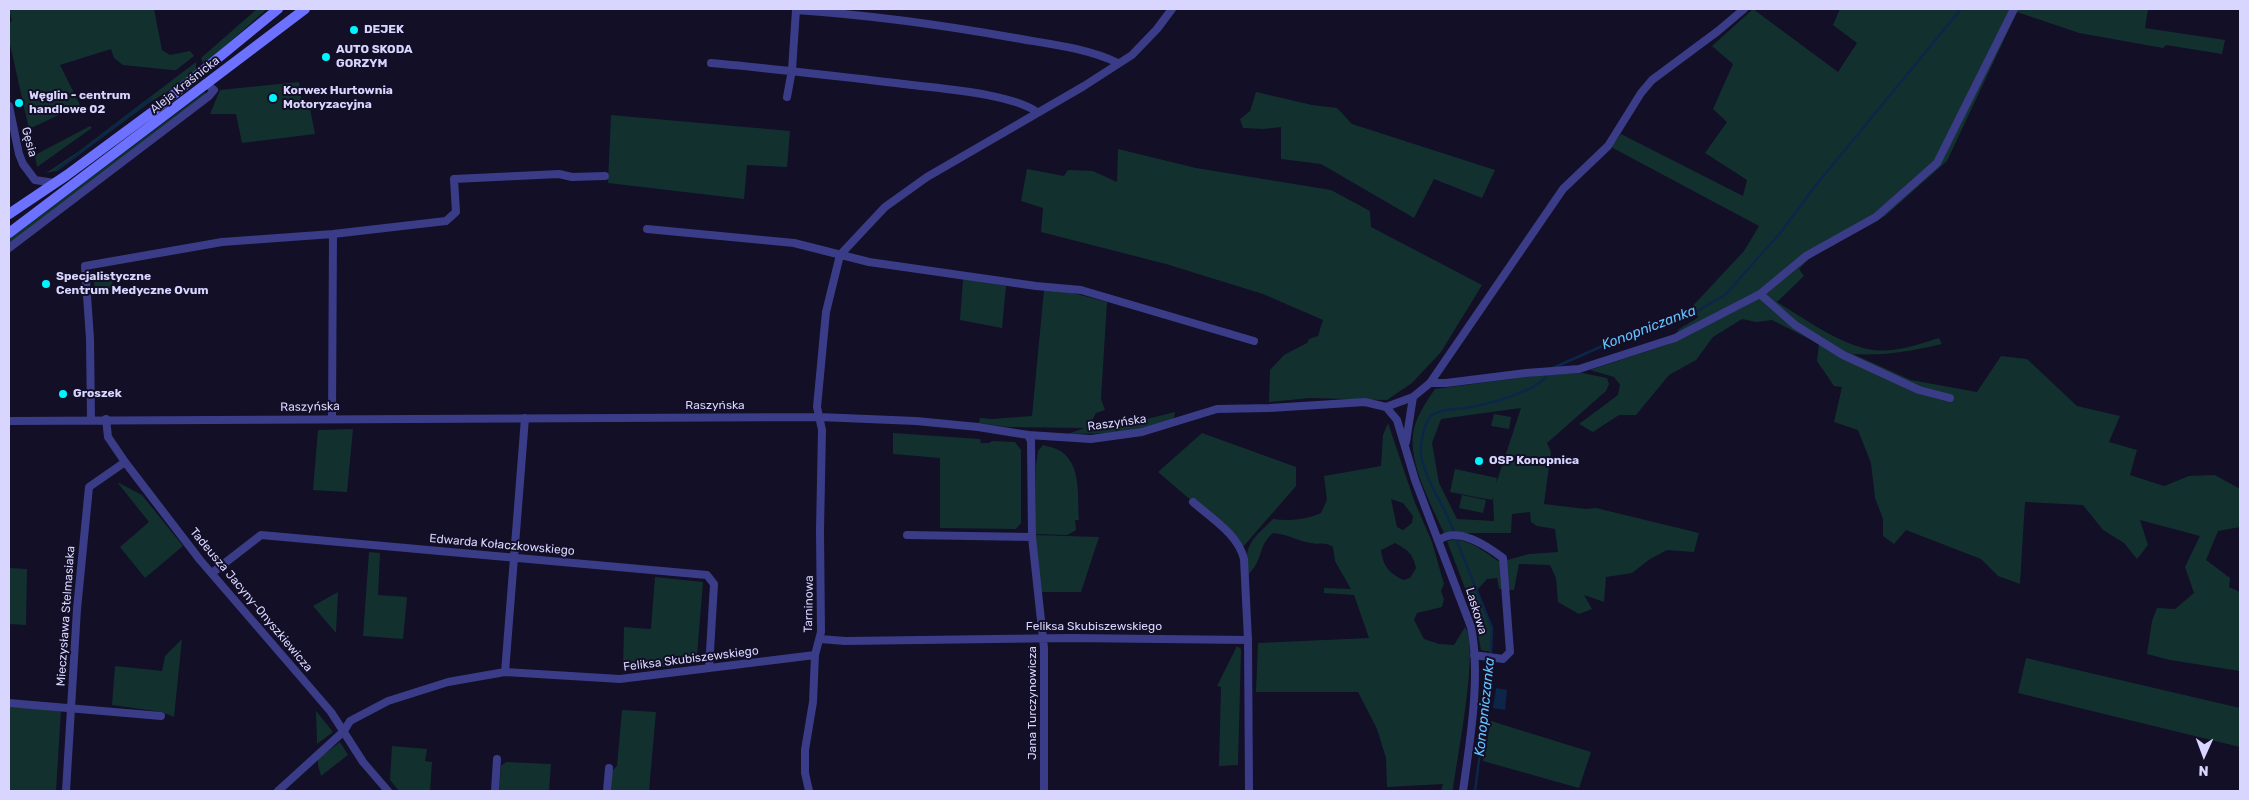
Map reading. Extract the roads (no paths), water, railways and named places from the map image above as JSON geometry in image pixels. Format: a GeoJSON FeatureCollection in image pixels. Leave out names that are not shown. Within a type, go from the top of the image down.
{"type":"FeatureCollection","features":[{"type":"Feature","properties":{"kind":"main road","name":"Aleja Kraśnicka"},"geometry":{"type":"LineString","coordinates":[[9,214],[55,183],[183,88],[278,9]]}},
{"type":"Feature","properties":{"kind":"main road","name":"Aleja Kraśnicka"},"geometry":{"type":"LineString","coordinates":[[9,233],[211,87],[304,9]]}},
{"type":"Feature","properties":{"kind":"street"},"geometry":{"type":"LineString","coordinates":[[840,255],[862,230],[894,200],[927,177],[1084,86],[1132,55],[1172,9]]}},
{"type":"Feature","properties":{"kind":"street"},"geometry":{"type":"LineString","coordinates":[[1386,407],[1413,397],[1430,383],[1563,189],[1608,146],[1641,93],[1652,80],[1718,31],[1744,9]]}},
{"type":"Feature","properties":{"kind":"street"},"geometry":{"type":"LineString","coordinates":[[1430,383],[1579,369],[1675,338],[1760,294],[1806,256],[1876,217],[1937,163],[2014,9]]}},
{"type":"Feature","properties":{"kind":"street"},"geometry":{"type":"LineString","coordinates":[[787,97],[792,70],[796,10],[880,18],[990,34],[1058,46],[1106,57],[1118,63]]}},
{"type":"Feature","properties":{"kind":"street"},"geometry":{"type":"LineString","coordinates":[[712,63],[792,70],[955,90],[1030,107],[1037,112]]}},
{"type":"Feature","properties":{"kind":"street","name":"Aleja Kraśnicka"},"geometry":{"type":"LineString","coordinates":[[9,248],[211,87]]}},
{"type":"Feature","properties":{"kind":"street","name":"Gęsia"},"geometry":{"type":"LineString","coordinates":[[9,106],[19,154],[23,164],[35,180]]}},
{"type":"Feature","properties":{"kind":"street"},"geometry":{"type":"LineString","coordinates":[[91,420],[90,339],[85,266],[222,242],[333,234],[446,221],[456,212],[454,180],[559,174],[572,177],[604,176]]}},
{"type":"Feature","properties":{"kind":"street"},"geometry":{"type":"LineString","coordinates":[[33,198],[35,180],[55,183]]}},
{"type":"Feature","properties":{"kind":"street"},"geometry":{"type":"LineString","coordinates":[[647,229],[794,243],[868,262],[1036,286],[1080,290],[1254,341]]}},
{"type":"Feature","properties":{"kind":"street"},"geometry":{"type":"LineString","coordinates":[[332,418],[333,234]]}},
{"type":"Feature","properties":{"kind":"street","name":"Tarninowa"},"geometry":{"type":"LineString","coordinates":[[810,791],[805,773],[805,750],[813,702],[815,655],[821,632],[820,530],[822,430],[817,407],[825,321],[840,255]]}},
{"type":"Feature","properties":{"kind":"street"},"geometry":{"type":"LineString","coordinates":[[1760,294],[1795,325],[1843,355],[1919,390],[1950,398]]}},
{"type":"Feature","properties":{"kind":"street","name":"Laskowa"},"geometry":{"type":"LineString","coordinates":[[1406,445],[1413,397]]}},
{"type":"Feature","properties":{"kind":"street","name":"Raszyńska"},"geometry":{"type":"LineString","coordinates":[[9,421],[818,416],[957,425],[1028,435],[1091,439],[1128,435],[1150,430],[1217,409],[1276,408],[1365,402],[1386,407]]}},
{"type":"Feature","properties":{"kind":"street","name":"Laskowa"},"geometry":{"type":"LineString","coordinates":[[1386,407],[1397,420],[1415,480],[1469,620],[1474,655],[1470,740],[1463,791]]}},
{"type":"Feature","properties":{"kind":"street"},"geometry":{"type":"LineString","coordinates":[[505,672],[525,418]]}},
{"type":"Feature","properties":{"kind":"street","name":"Tadeusza Jacyny-Onyszkiewicza"},"geometry":{"type":"LineString","coordinates":[[106,419],[108,437],[125,462],[212,573],[331,712],[363,762],[388,791]]}},
{"type":"Feature","properties":{"kind":"street","name":"Jana Turczynowicza"},"geometry":{"type":"LineString","coordinates":[[1028,435],[1031,441],[1032,537],[1044,638],[1044,791]]}},
{"type":"Feature","properties":{"kind":"street","name":"Mieczysława Stelmasiaka"},"geometry":{"type":"LineString","coordinates":[[66,791],[77,609],[89,487],[125,462]]}},
{"type":"Feature","properties":{"kind":"street"},"geometry":{"type":"LineString","coordinates":[[1193,502],[1227,531],[1242,548],[1246,577],[1250,791]]}},
{"type":"Feature","properties":{"kind":"street","name":"Edwarda Kołaczkowskiego"},"geometry":{"type":"LineString","coordinates":[[212,573],[261,535],[707,575],[714,584],[709,668]]}},
{"type":"Feature","properties":{"kind":"street"},"geometry":{"type":"LineString","coordinates":[[907,535],[1032,537]]}},
{"type":"Feature","properties":{"kind":"street"},"geometry":{"type":"LineString","coordinates":[[1439,540],[1460,535],[1486,545],[1503,558],[1510,652],[1503,659],[1474,655]]}},
{"type":"Feature","properties":{"kind":"street","name":"Feliksa Skubiszewskiego"},"geometry":{"type":"LineString","coordinates":[[820,639],[845,641],[1044,638],[1248,640]]}},
{"type":"Feature","properties":{"kind":"street","name":"Feliksa Skubiszewskiego"},"geometry":{"type":"LineString","coordinates":[[278,791],[344,731],[350,721],[388,701],[448,682],[505,672],[620,679],[815,655]]}},
{"type":"Feature","properties":{"kind":"street"},"geometry":{"type":"LineString","coordinates":[[9,703],[161,716]]}},
{"type":"Feature","properties":{"kind":"street"},"geometry":{"type":"LineString","coordinates":[[495,791],[497,759]]}},
{"type":"Feature","properties":{"kind":"street"},"geometry":{"type":"LineString","coordinates":[[607,791],[609,768]]}},
{"type":"Feature","properties":{"kind":"water"},"geometry":{"type":"Polygon","coordinates":[[[1496,688],[1507,690],[1505,710],[1493,708],[1496,688]]]}},
{"type":"Feature","properties":{"kind":"waterway","name":"Konopniczanka"},"geometry":{"type":"LineString","coordinates":[[1553,368],[1618,339],[1694,313],[1725,295],[1781,232],[1816,185],[1961,9]]}},
{"type":"Feature","properties":{"kind":"waterway"},"geometry":{"type":"LineString","coordinates":[[57,170],[151,99]]}},
{"type":"Feature","properties":{"kind":"waterway","name":"Konopniczanka"},"geometry":{"type":"LineString","coordinates":[[1454,532],[1423,465],[1421,446],[1429,418],[1444,410],[1474,406],[1510,397],[1542,381],[1548,374]]}},
{"type":"Feature","properties":{"kind":"waterway","name":"Konopniczanka"},"geometry":{"type":"LineString","coordinates":[[1456,539],[1492,628],[1490,675],[1475,791]]}},
{"type":"Feature","properties":{"kind":"place","name":"DEJEK"},"geometry":{"type":"Point","coordinates":[354,30]}},
{"type":"Feature","properties":{"kind":"place","name":"AUTO SKODA GORZYM"},"geometry":{"type":"Point","coordinates":[326,57]}},
{"type":"Feature","properties":{"kind":"place","name":"Korwex Hurtownia Motoryzacyjna"},"geometry":{"type":"Point","coordinates":[273,98]}},
{"type":"Feature","properties":{"kind":"place","name":"Węglin - centrum handlowe 02"},"geometry":{"type":"Point","coordinates":[19,103]}},
{"type":"Feature","properties":{"kind":"place","name":"Specjalistyczne Centrum Medyczne Ovum"},"geometry":{"type":"Point","coordinates":[46,284]}},
{"type":"Feature","properties":{"kind":"place","name":"Groszek"},"geometry":{"type":"Point","coordinates":[63,394]}},
{"type":"Feature","properties":{"kind":"place","name":"OSP Konopnica"},"geometry":{"type":"Point","coordinates":[1479,461]}}]}
